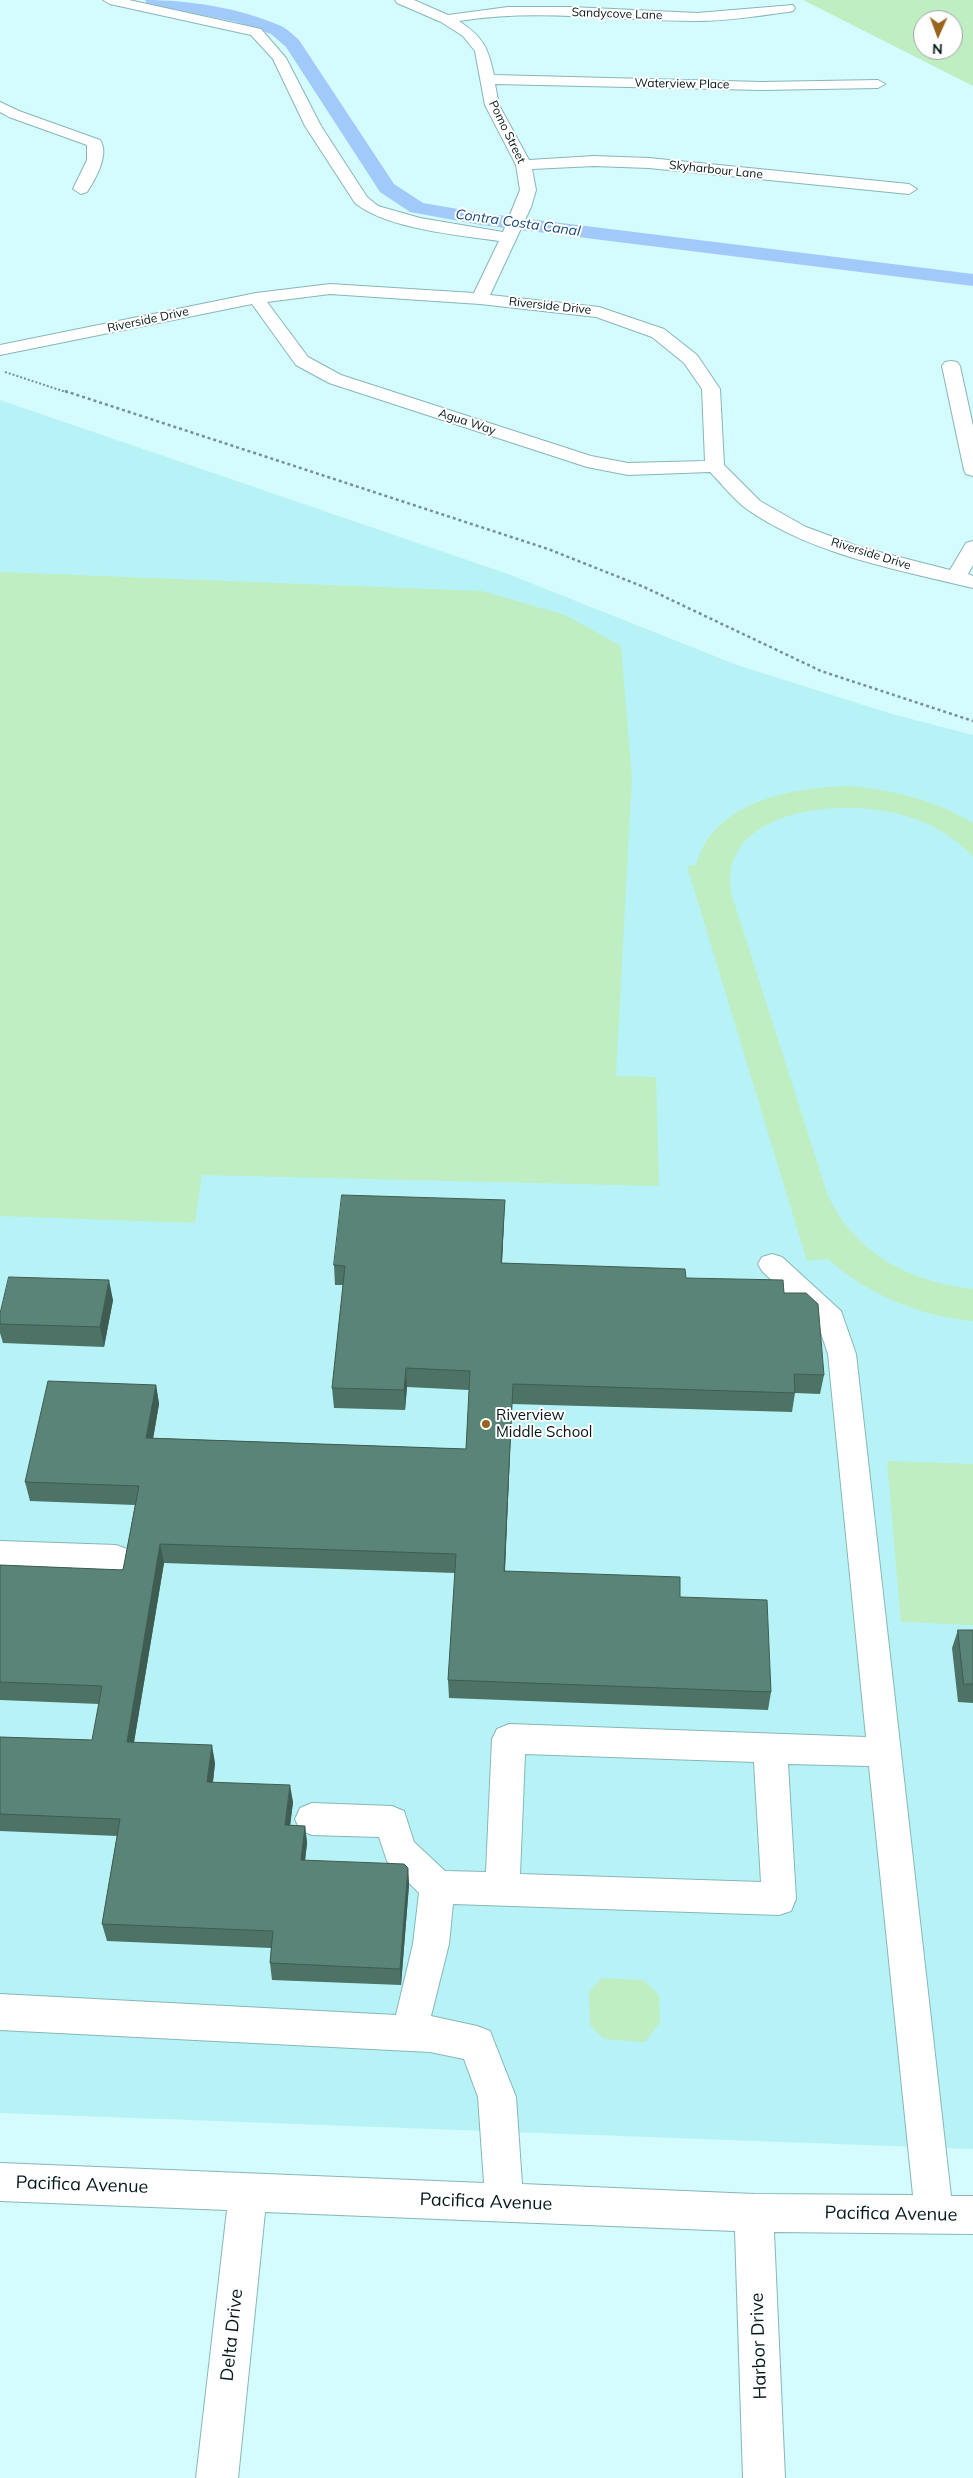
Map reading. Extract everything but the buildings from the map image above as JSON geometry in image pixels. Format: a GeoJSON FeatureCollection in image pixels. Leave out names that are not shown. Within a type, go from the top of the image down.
{"type":"FeatureCollection","features":[{"type":"Feature","properties":{"kind":"street"},"geometry":{"type":"LineString","coordinates":[[110,0],[256,32],[279,58],[313,126],[336,164],[361,200],[372,210],[418,223],[506,243]]}},
{"type":"Feature","properties":{"kind":"street","name":"Pomo Street"},"geometry":{"type":"LineString","coordinates":[[402,0],[446,19],[468,33],[482,51],[492,105],[524,165],[528,190],[523,207],[480,299]]}},
{"type":"Feature","properties":{"kind":"street","name":"Sandycove Lane"},"geometry":{"type":"LineString","coordinates":[[446,19],[477,12],[510,9],[696,17],[735,16],[788,8]]}},
{"type":"Feature","properties":{"kind":"street","name":"Waterview Place"},"geometry":{"type":"LineString","coordinates":[[486,79],[762,86],[878,84]]}},
{"type":"Feature","properties":{"kind":"street"},"geometry":{"type":"LineString","coordinates":[[0,106],[14,114],[95,143],[95,160],[82,189]]}},
{"type":"Feature","properties":{"kind":"street","name":"Skyharbour Lane"},"geometry":{"type":"LineString","coordinates":[[524,165],[594,161],[649,164],[909,189]]}},
{"type":"Feature","properties":{"kind":"street","name":"Riverside Drive"},"geometry":{"type":"LineString","coordinates":[[0,350],[256,298],[330,289],[480,299],[599,312],[658,333],[691,359],[711,389],[715,466],[753,505],[799,530],[853,551],[964,580]]}},
{"type":"Feature","properties":{"kind":"street","name":"Agua Way"},"geometry":{"type":"LineString","coordinates":[[256,298],[302,361],[335,379],[587,461],[628,469],[715,466]]}},
{"type":"Feature","properties":{"kind":"street"},"geometry":{"type":"LineString","coordinates":[[951,366],[973,470]]}},
{"type":"Feature","properties":{"kind":"street"},"geometry":{"type":"LineString","coordinates":[[964,580],[973,547]]}},
{"type":"Feature","properties":{"kind":"street"},"geometry":{"type":"LineString","coordinates":[[772,1264],[831,1320],[842,1354],[934,2214]]}},
{"type":"Feature","properties":{"kind":"street"},"geometry":{"type":"LineString","coordinates":[[0,1554],[116,1558]]}},
{"type":"Feature","properties":{"kind":"street"},"geometry":{"type":"LineString","coordinates":[[502,1889],[509,1739],[884,1752]]}},
{"type":"Feature","properties":{"kind":"street"},"geometry":{"type":"LineString","coordinates":[[312,1819],[392,1822],[399,1850],[437,1887],[779,1899],[770,1748]]}},
{"type":"Feature","properties":{"kind":"street"},"geometry":{"type":"LineString","coordinates":[[410,2033],[432,1944],[437,1887]]}},
{"type":"Feature","properties":{"kind":"street"},"geometry":{"type":"LineString","coordinates":[[0,2012],[430,2034],[476,2044],[497,2098],[504,2203]]}},
{"type":"Feature","properties":{"kind":"street","name":"Pacifica Avenue"},"geometry":{"type":"LineString","coordinates":[[0,2182],[754,2213],[973,2215]]}},
{"type":"Feature","properties":{"kind":"street","name":"Delta Drive"},"geometry":{"type":"LineString","coordinates":[[217,2478],[248,2192]]}},
{"type":"Feature","properties":{"kind":"street","name":"Harbor Drive"},"geometry":{"type":"LineString","coordinates":[[754,2213],[764,2478]]}},
{"type":"Feature","properties":{"kind":"path"},"geometry":{"type":"LineString","coordinates":[[0,370],[548,549],[644,587],[821,671],[973,721]]}},
{"type":"Feature","properties":{"kind":"shaded area","name":"Riverview Middle School"},"geometry":{"type":"Polygon","coordinates":[[[0,400],[508,574],[737,665],[892,714],[973,735],[973,2149],[0,2113],[0,400]]]}},
{"type":"Feature","properties":{"kind":"green space"},"geometry":{"type":"Polygon","coordinates":[[[803,0],[973,0],[973,86],[922,60],[963,60],[963,10],[913,10],[913,56],[803,0]]]}},
{"type":"Feature","properties":{"kind":"green space"},"geometry":{"type":"Polygon","coordinates":[[[0,572],[482,591],[565,615],[621,646],[632,777],[616,1076],[656,1077],[659,1186],[202,1175],[195,1223],[0,1216],[0,572]]]}},
{"type":"Feature","properties":{"kind":"green space"},"geometry":{"type":"Polygon","coordinates":[[[848,786],[881,790],[913,797],[943,808],[973,823],[973,857],[957,841],[938,829],[906,816],[871,809],[813,810],[785,817],[760,828],[742,845],[731,867],[732,896],[827,1193],[838,1214],[868,1248],[886,1261],[906,1272],[928,1280],[950,1286],[973,1289],[973,1321],[934,1314],[896,1302],[860,1283],[828,1259],[807,1261],[687,866],[696,865],[705,843],[719,826],[737,812],[757,802],[803,790],[848,786]]]}},
{"type":"Feature","properties":{"kind":"green space"},"geometry":{"type":"Polygon","coordinates":[[[887,1461],[973,1464],[973,1625],[901,1622],[887,1461]]]}},
{"type":"Feature","properties":{"kind":"green space"},"geometry":{"type":"Polygon","coordinates":[[[602,1978],[643,1980],[659,1995],[660,2022],[645,2042],[604,2039],[590,2025],[589,1992],[602,1978]]]}},
{"type":"Feature","properties":{"kind":"waterway","name":"Contra Costa Canal"},"geometry":{"type":"LineString","coordinates":[[153,0],[240,18],[277,30],[293,44],[387,188],[417,208],[481,219],[973,280]]}},
{"type":"Feature","properties":{"kind":"place","name":"Riverview Middle School"},"geometry":{"type":"Point","coordinates":[486,1424]}}]}
